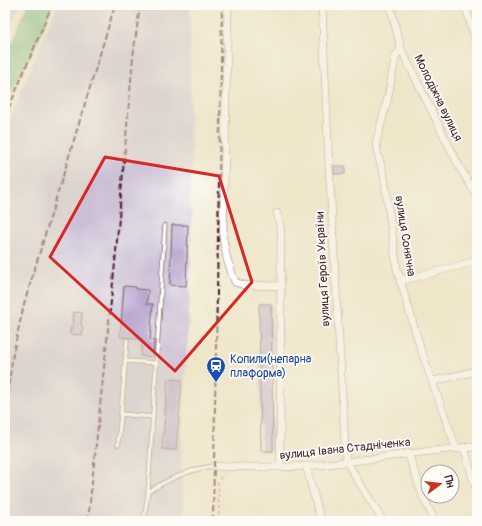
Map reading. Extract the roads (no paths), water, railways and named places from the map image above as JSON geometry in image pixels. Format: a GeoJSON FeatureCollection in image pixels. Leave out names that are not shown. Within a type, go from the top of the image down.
{"type":"FeatureCollection","features":[{"type":"Feature","properties":{"kind":"street"},"geometry":{"type":"LineString","coordinates":[[228,5],[223,238],[227,260],[235,282],[244,285],[281,286]]}},
{"type":"Feature","properties":{"kind":"street","name":"вулиця Героїв України"},"geometry":{"type":"LineString","coordinates":[[322,5],[330,182],[346,461],[384,521]]}},
{"type":"Feature","properties":{"kind":"street","name":"Молодіжна вулиця"},"geometry":{"type":"LineString","coordinates":[[390,5],[401,49],[460,168],[477,196]]}},
{"type":"Feature","properties":{"kind":"street"},"geometry":{"type":"LineString","coordinates":[[465,5],[477,45]]}},
{"type":"Feature","properties":{"kind":"street","name":"вулиця Сонячна"},"geometry":{"type":"LineString","coordinates":[[401,49],[396,55],[388,97],[376,142],[384,176],[394,254],[400,281],[456,448]]}},
{"type":"Feature","properties":{"kind":"street"},"geometry":{"type":"LineString","coordinates":[[277,213],[281,231],[280,467]]}},
{"type":"Feature","properties":{"kind":"street"},"geometry":{"type":"LineString","coordinates":[[400,281],[477,261]]}},
{"type":"Feature","properties":{"kind":"street"},"geometry":{"type":"LineString","coordinates":[[433,381],[477,371]]}},
{"type":"Feature","properties":{"kind":"street"},"geometry":{"type":"LineString","coordinates":[[464,447],[477,493]]}},
{"type":"Feature","properties":{"kind":"street","name":"вулиця Івана Стадніченка"},"geometry":{"type":"LineString","coordinates":[[214,466],[306,466],[408,453],[477,447]]}},
{"type":"Feature","properties":{"kind":"street"},"geometry":{"type":"LineString","coordinates":[[408,453],[423,497],[435,521]]}},
{"type":"Feature","properties":{"kind":"street"},"geometry":{"type":"LineString","coordinates":[[306,466],[321,521]]}},
{"type":"Feature","properties":{"kind":"lane"},"geometry":{"type":"LineString","coordinates":[[144,521],[148,492],[165,225]]}},
{"type":"Feature","properties":{"kind":"lane"},"geometry":{"type":"LineString","coordinates":[[118,445],[127,340]]}},
{"type":"Feature","properties":{"kind":"lane"},"geometry":{"type":"LineString","coordinates":[[125,361],[157,363]]}},
{"type":"Feature","properties":{"kind":"lane"},"geometry":{"type":"LineString","coordinates":[[121,414],[153,416]]}},
{"type":"Feature","properties":{"kind":"lane"},"geometry":{"type":"LineString","coordinates":[[148,492],[161,483],[204,467],[214,466]]}},
{"type":"Feature","properties":{"kind":"railway"},"geometry":{"type":"LineString","coordinates":[[5,117],[52,5]]}},
{"type":"Feature","properties":{"kind":"railway"},"geometry":{"type":"LineString","coordinates":[[5,412],[13,354],[24,304],[115,5]]}},
{"type":"Feature","properties":{"kind":"railway"},"geometry":{"type":"LineString","coordinates":[[88,521],[115,263],[133,57],[140,5]]}},
{"type":"Feature","properties":{"kind":"railway"},"geometry":{"type":"LineString","coordinates":[[213,521],[222,5]]}},
{"type":"Feature","properties":{"kind":"place","name":"Копили(непарна плаформа)"},"geometry":{"type":"Point","coordinates":[216,383]}}]}
